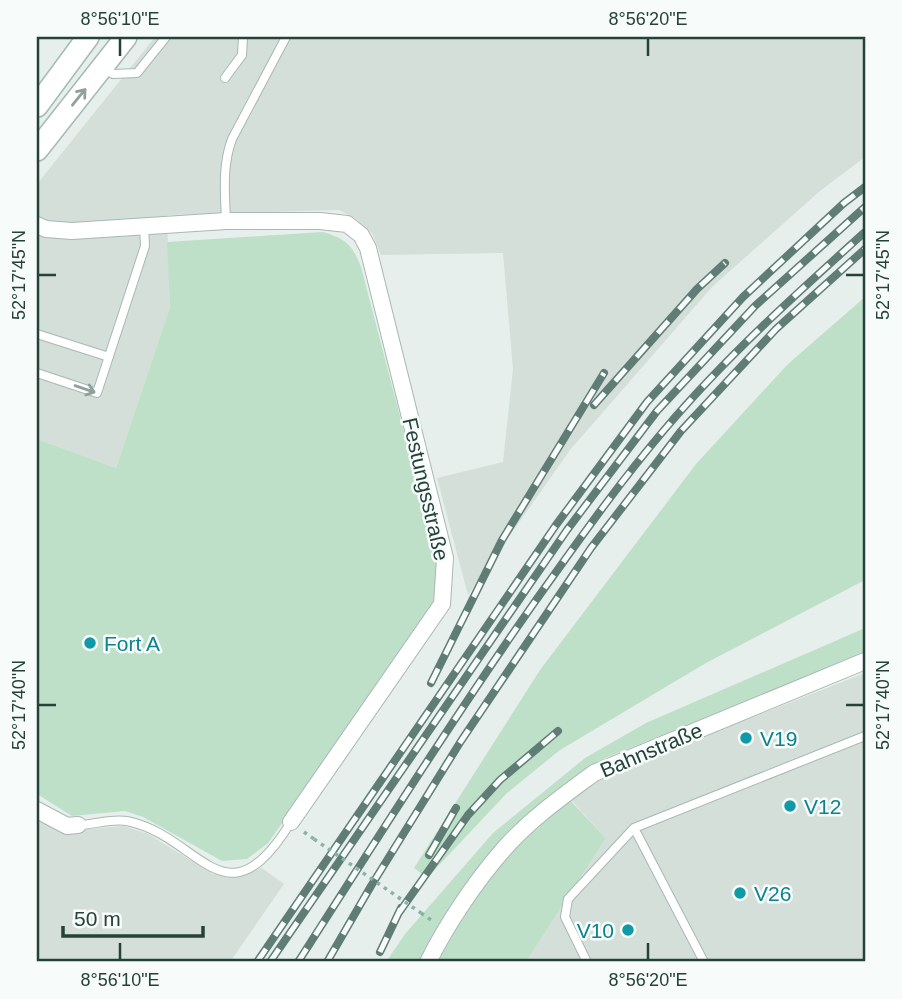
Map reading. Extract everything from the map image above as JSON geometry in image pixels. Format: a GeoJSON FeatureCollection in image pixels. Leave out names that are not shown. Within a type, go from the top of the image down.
{"type":"FeatureCollection","features":[{"type":"Feature","properties":{"kind":"main road"},"geometry":{"type":"LineString","coordinates":[[37,150],[126,37]]}},
{"type":"Feature","properties":{"kind":"main road"},"geometry":{"type":"LineString","coordinates":[[37,106],[83,44],[102,68]]}},
{"type":"Feature","properties":{"kind":"street","name":"Festungsstraße"},"geometry":{"type":"LineString","coordinates":[[37,225],[46,229],[72,231],[226,221],[320,221],[347,224],[361,235],[369,248],[446,558],[442,604],[290,822]]}},
{"type":"Feature","properties":{"kind":"street","name":"Bahnstraße"},"geometry":{"type":"LineString","coordinates":[[428,962],[445,929],[503,849],[559,799],[594,773],[865,661]]}},
{"type":"Feature","properties":{"kind":"street","name":"Festungsstraße"},"geometry":{"type":"LineString","coordinates":[[37,810],[67,826],[78,825]]}},
{"type":"Feature","properties":{"kind":"lane"},"geometry":{"type":"LineString","coordinates":[[102,68],[113,74],[137,73],[166,37]]}},
{"type":"Feature","properties":{"kind":"lane"},"geometry":{"type":"LineString","coordinates":[[225,78],[242,55],[243,37]]}},
{"type":"Feature","properties":{"kind":"lane"},"geometry":{"type":"LineString","coordinates":[[226,221],[226,154],[286,37]]}},
{"type":"Feature","properties":{"kind":"lane"},"geometry":{"type":"LineString","coordinates":[[37,373],[97,393],[145,246],[144,226]]}},
{"type":"Feature","properties":{"kind":"lane"},"geometry":{"type":"LineString","coordinates":[[37,334],[109,358]]}},
{"type":"Feature","properties":{"kind":"lane"},"geometry":{"type":"LineString","coordinates":[[587,962],[565,917],[568,899],[634,828],[865,736]]}},
{"type":"Feature","properties":{"kind":"lane","name":"Festungsstraße"},"geometry":{"type":"LineString","coordinates":[[78,825],[124,821],[150,829],[215,870],[229,873],[259,864],[278,843],[290,822]]}},
{"type":"Feature","properties":{"kind":"lane"},"geometry":{"type":"LineString","coordinates":[[634,828],[704,962]]}},
{"type":"Feature","properties":{"kind":"path"},"geometry":{"type":"LineString","coordinates":[[314,839],[421,913]]}},
{"type":"Feature","properties":{"kind":"shaded area"},"geometry":{"type":"Polygon","coordinates":[[[155,37],[865,37],[865,157],[820,191],[712,287],[570,450],[468,595],[437,478],[503,462],[513,369],[503,253],[381,255],[372,233],[356,219],[339,210],[167,215],[170,307],[116,468],[37,439],[37,184],[155,37]]]}},
{"type":"Feature","properties":{"kind":"shaded area"},"geometry":{"type":"Polygon","coordinates":[[[865,673],[865,962],[526,962],[606,838],[570,799],[600,777],[865,673]]]}},
{"type":"Feature","properties":{"kind":"shaded area"},"geometry":{"type":"Polygon","coordinates":[[[37,815],[65,831],[124,826],[148,834],[213,874],[245,875],[262,868],[284,884],[230,962],[37,962],[37,815]]]}},
{"type":"Feature","properties":{"kind":"green space"},"geometry":{"type":"Polygon","coordinates":[[[323,232],[347,244],[361,267],[437,558],[436,592],[430,616],[268,843],[247,859],[222,861],[143,817],[125,811],[72,816],[37,794],[37,439],[116,468],[170,307],[167,242],[323,232]]]}},
{"type":"Feature","properties":{"kind":"green space"},"geometry":{"type":"Polygon","coordinates":[[[865,297],[865,580],[706,663],[560,750],[507,793],[427,878],[414,868],[540,670],[696,464],[788,364],[865,297]]]}},
{"type":"Feature","properties":{"kind":"green space"},"geometry":{"type":"Polygon","coordinates":[[[865,628],[865,654],[605,758],[559,789],[606,838],[526,962],[386,962],[405,934],[493,833],[585,758],[646,723],[865,628]]]}},
{"type":"Feature","properties":{"kind":"railway"},"geometry":{"type":"LineString","coordinates":[[257,962],[556,525],[647,402],[743,297],[844,203],[865,187]]}},
{"type":"Feature","properties":{"kind":"railway"},"geometry":{"type":"LineString","coordinates":[[270,962],[567,530],[657,411],[755,306],[865,207]]}},
{"type":"Feature","properties":{"kind":"railway"},"geometry":{"type":"LineString","coordinates":[[298,962],[503,647],[631,471],[688,402],[787,303],[865,232]]}},
{"type":"Feature","properties":{"kind":"railway"},"geometry":{"type":"LineString","coordinates":[[327,962],[461,741],[591,548],[681,431],[776,329],[865,249]]}},
{"type":"Feature","properties":{"kind":"railway"},"geometry":{"type":"LineString","coordinates":[[594,405],[697,289],[725,263]]}},
{"type":"Feature","properties":{"kind":"railway"},"geometry":{"type":"LineString","coordinates":[[431,683],[502,540],[604,373]]}},
{"type":"Feature","properties":{"kind":"railway"},"geometry":{"type":"LineString","coordinates":[[398,914],[468,815],[500,780],[558,731]]}},
{"type":"Feature","properties":{"kind":"railway"},"geometry":{"type":"LineString","coordinates":[[429,855],[456,808]]}},
{"type":"Feature","properties":{"kind":"railway"},"geometry":{"type":"LineString","coordinates":[[380,952],[401,908]]}},
{"type":"Feature","properties":{"kind":"place","name":"Fort A"},"geometry":{"type":"Point","coordinates":[90,643]}},
{"type":"Feature","properties":{"kind":"place","name":"V19"},"geometry":{"type":"Point","coordinates":[746,738]}},
{"type":"Feature","properties":{"kind":"place","name":"V12"},"geometry":{"type":"Point","coordinates":[790,806]}},
{"type":"Feature","properties":{"kind":"place","name":"V26"},"geometry":{"type":"Point","coordinates":[740,893]}},
{"type":"Feature","properties":{"kind":"place","name":"V10"},"geometry":{"type":"Point","coordinates":[628,930]}}]}
